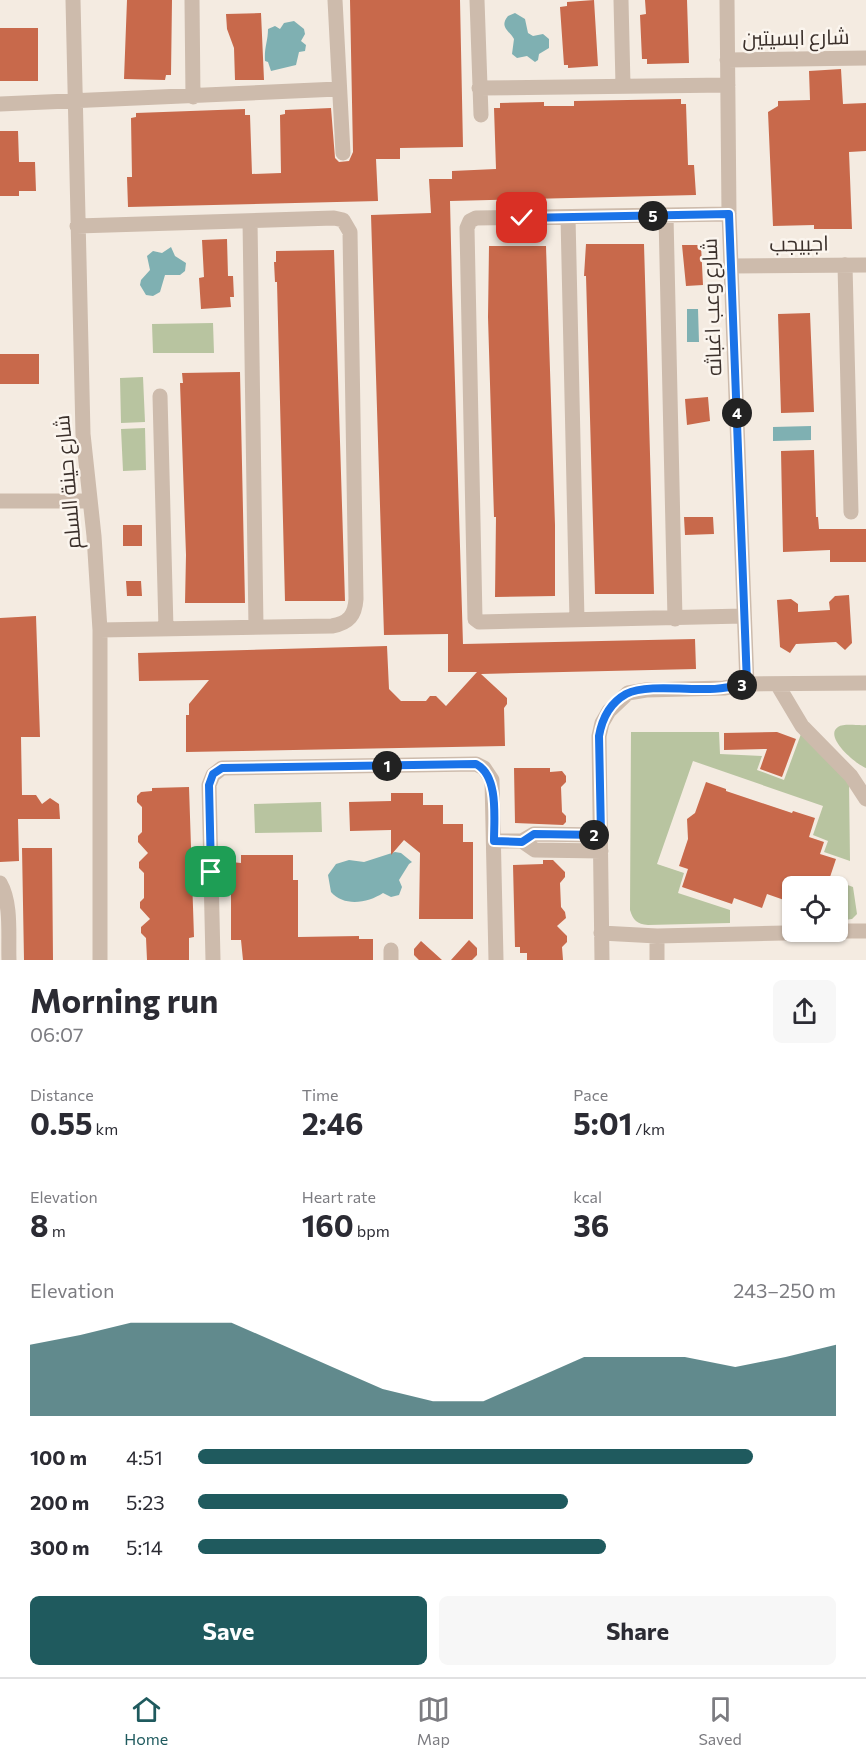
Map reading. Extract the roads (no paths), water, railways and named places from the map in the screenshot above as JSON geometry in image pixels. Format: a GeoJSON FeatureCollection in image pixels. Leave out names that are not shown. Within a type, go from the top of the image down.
{"type":"FeatureCollection","features":[{"type":"Feature","properties":{"kind":"street","name":"شارع حينة السلم"},"geometry":{"type":"LineString","coordinates":[[73,0],[83,434],[94,536],[100,630],[100,960]]}},
{"type":"Feature","properties":{"kind":"street"},"geometry":{"type":"LineString","coordinates":[[192,0],[193,97]]}},
{"type":"Feature","properties":{"kind":"street"},"geometry":{"type":"LineString","coordinates":[[335,0],[343,153]]}},
{"type":"Feature","properties":{"kind":"street"},"geometry":{"type":"LineString","coordinates":[[477,0],[481,115]]}},
{"type":"Feature","properties":{"kind":"street"},"geometry":{"type":"LineString","coordinates":[[621,0],[624,85]]}},
{"type":"Feature","properties":{"kind":"street","name":"شارع وعب اغباثه"},"geometry":{"type":"LineString","coordinates":[[727,0],[729,214],[747,684]]}},
{"type":"Feature","properties":{"kind":"street","name":"شارع ابسيتين"},"geometry":{"type":"LineString","coordinates":[[728,60],[866,58]]}},
{"type":"Feature","properties":{"kind":"street"},"geometry":{"type":"LineString","coordinates":[[479,88],[728,85]]}},
{"type":"Feature","properties":{"kind":"street"},"geometry":{"type":"LineString","coordinates":[[0,104],[338,89]]}},
{"type":"Feature","properties":{"kind":"street"},"geometry":{"type":"LineString","coordinates":[[729,214],[476,218],[466,228],[475,619],[479,622],[744,616]]}},
{"type":"Feature","properties":{"kind":"street"},"geometry":{"type":"LineString","coordinates":[[666,216],[675,619]]}},
{"type":"Feature","properties":{"kind":"street"},"geometry":{"type":"LineString","coordinates":[[568,217],[576,620]]}},
{"type":"Feature","properties":{"kind":"street"},"geometry":{"type":"LineString","coordinates":[[77,226],[334,218],[343,220],[349,227],[356,587],[355,609],[351,618],[342,624],[100,630]]}},
{"type":"Feature","properties":{"kind":"street"},"geometry":{"type":"LineString","coordinates":[[250,221],[256,627]]}},
{"type":"Feature","properties":{"kind":"street"},"geometry":{"type":"LineString","coordinates":[[845,265],[851,512]]}},
{"type":"Feature","properties":{"kind":"street","name":"اجبيجب"},"geometry":{"type":"LineString","coordinates":[[732,266],[866,265]]}},
{"type":"Feature","properties":{"kind":"street"},"geometry":{"type":"LineString","coordinates":[[160,396],[166,629]]}},
{"type":"Feature","properties":{"kind":"street"},"geometry":{"type":"LineString","coordinates":[[0,501],[89,501]]}},
{"type":"Feature","properties":{"kind":"street"},"geometry":{"type":"LineString","coordinates":[[602,960],[599,736],[602,723],[617,701],[628,693],[646,690],[716,689],[747,684],[866,683]]}},
{"type":"Feature","properties":{"kind":"street"},"geometry":{"type":"LineString","coordinates":[[777,684],[802,726],[862,785],[866,799]]}},
{"type":"Feature","properties":{"kind":"street"},"geometry":{"type":"LineString","coordinates":[[213,960],[209,785],[213,774],[222,768],[476,764],[484,768],[492,780],[496,960]]}},
{"type":"Feature","properties":{"kind":"street"},"geometry":{"type":"LineString","coordinates":[[494,841],[522,842],[534,834],[601,843]]}},
{"type":"Feature","properties":{"kind":"street"},"geometry":{"type":"LineString","coordinates":[[0,883],[5,891],[7,902],[9,960]]}},
{"type":"Feature","properties":{"kind":"street"},"geometry":{"type":"LineString","coordinates":[[848,931],[866,931]]}},
{"type":"Feature","properties":{"kind":"street"},"geometry":{"type":"LineString","coordinates":[[601,933],[657,936],[782,933]]}},
{"type":"Feature","properties":{"kind":"street"},"geometry":{"type":"LineString","coordinates":[[657,936],[657,960]]}},
{"type":"Feature","properties":{"kind":"water"},"geometry":{"type":"Polygon","coordinates":[[[515,13],[525,19],[528,33],[533,36],[543,34],[549,39],[549,48],[539,54],[535,62],[527,56],[517,58],[512,54],[514,39],[504,23],[508,16],[515,13]]]}},
{"type":"Feature","properties":{"kind":"water"},"geometry":{"type":"Polygon","coordinates":[[[294,21],[304,29],[305,34],[301,41],[306,45],[305,51],[299,52],[296,65],[271,71],[268,62],[265,61],[268,29],[275,26],[280,29],[284,23],[294,21]]]}},
{"type":"Feature","properties":{"kind":"water"},"geometry":{"type":"Polygon","coordinates":[[[171,247],[175,256],[186,263],[185,271],[180,275],[165,275],[160,292],[153,296],[146,295],[140,285],[141,280],[150,270],[147,256],[153,251],[162,253],[171,247]]]}},
{"type":"Feature","properties":{"kind":"water"},"geometry":{"type":"Polygon","coordinates":[[[687,309],[698,309],[699,342],[687,342],[687,309]]]}},
{"type":"Feature","properties":{"kind":"water"},"geometry":{"type":"Polygon","coordinates":[[[811,426],[811,440],[773,441],[773,427],[811,426]]]}},
{"type":"Feature","properties":{"kind":"water"},"geometry":{"type":"Polygon","coordinates":[[[395,852],[401,853],[412,862],[399,880],[402,887],[399,895],[391,897],[383,893],[363,901],[349,902],[336,897],[331,892],[328,875],[336,864],[349,860],[364,862],[395,852]]]}}]}
